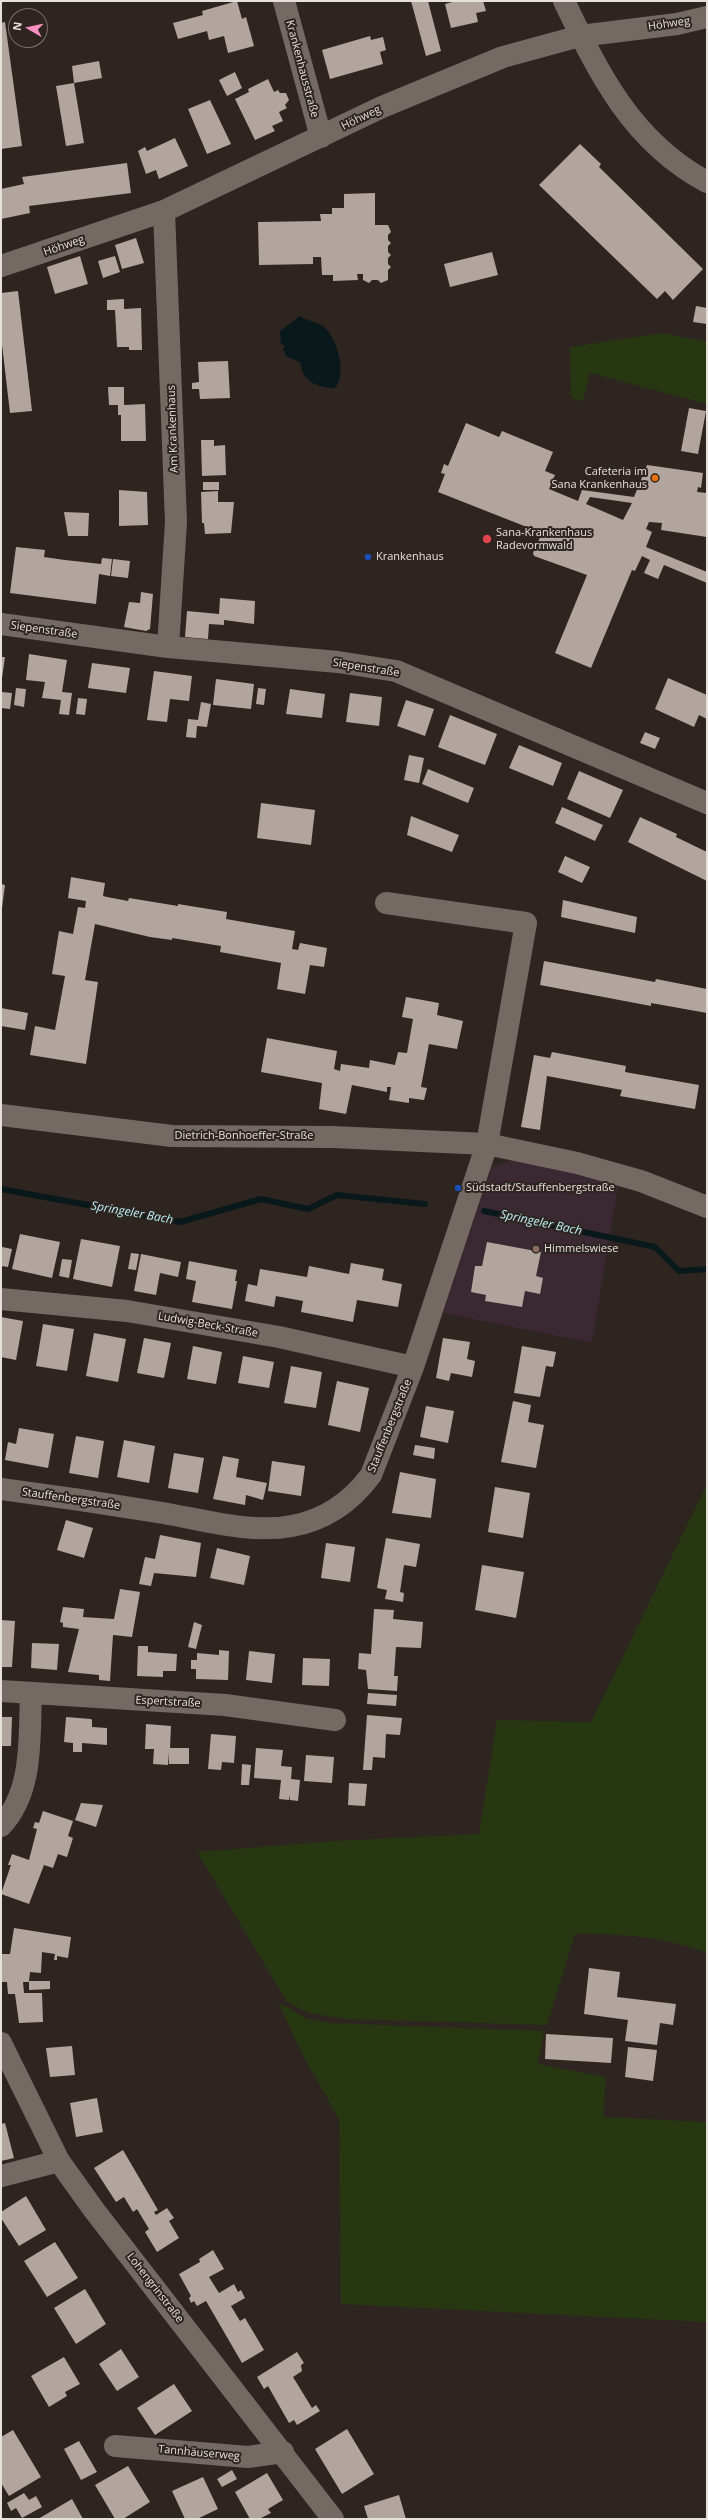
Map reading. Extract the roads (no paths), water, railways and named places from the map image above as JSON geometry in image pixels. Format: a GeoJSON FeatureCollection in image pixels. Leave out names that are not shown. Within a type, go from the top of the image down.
{"type":"FeatureCollection","features":[{"type":"Feature","properties":{"kind":"street","name":"Krankenhausstraße"},"geometry":{"type":"LineString","coordinates":[[284,1],[320,138]]}},
{"type":"Feature","properties":{"kind":"street"},"geometry":{"type":"LineString","coordinates":[[564,1],[580,36],[603,78],[632,122],[650,141],[671,159],[707,182]]}},
{"type":"Feature","properties":{"kind":"street","name":"Höhweg"},"geometry":{"type":"LineString","coordinates":[[1,266],[27,259],[164,211],[320,138],[382,107],[503,57],[580,36],[677,24],[707,17]]}},
{"type":"Feature","properties":{"kind":"street","name":"Am Krankenhaus"},"geometry":{"type":"LineString","coordinates":[[164,211],[176,522],[168,647]]}},
{"type":"Feature","properties":{"kind":"street","name":"Siepenstraße"},"geometry":{"type":"LineString","coordinates":[[1,624],[168,647],[338,662],[396,671],[707,803]]}},
{"type":"Feature","properties":{"kind":"street"},"geometry":{"type":"LineString","coordinates":[[386,903],[526,923],[488,1144]]}},
{"type":"Feature","properties":{"kind":"street","name":"Dietrich-Bonhoeffer-Straße"},"geometry":{"type":"LineString","coordinates":[[1,1115],[172,1136],[333,1137],[488,1144],[577,1163],[641,1181],[707,1207]]}},
{"type":"Feature","properties":{"kind":"street","name":"Stauffenbergstraße"},"geometry":{"type":"LineString","coordinates":[[1,1489],[92,1501],[244,1527],[277,1528],[321,1518],[351,1498],[371,1475],[413,1367],[488,1144]]}},
{"type":"Feature","properties":{"kind":"street","name":"Ludwig-Beck-Straße"},"geometry":{"type":"LineString","coordinates":[[1,1299],[127,1311],[279,1337],[413,1367]]}},
{"type":"Feature","properties":{"kind":"street","name":"Espertstraße"},"geometry":{"type":"LineString","coordinates":[[1,1691],[225,1705],[335,1720]]}},
{"type":"Feature","properties":{"kind":"street"},"geometry":{"type":"LineString","coordinates":[[1,1826],[12,1812],[23,1788],[27,1765],[31,1693]]}},
{"type":"Feature","properties":{"kind":"street","name":"Lohengrinstraße"},"geometry":{"type":"LineString","coordinates":[[1,2043],[59,2161],[94,2210],[283,2452],[333,2519]]}},
{"type":"Feature","properties":{"kind":"street"},"geometry":{"type":"LineString","coordinates":[[1,2176],[59,2161]]}},
{"type":"Feature","properties":{"kind":"street","name":"Tannhäuserweg"},"geometry":{"type":"LineString","coordinates":[[115,2446],[248,2457],[283,2452]]}},
{"type":"Feature","properties":{"kind":"waterway","name":"Springeler Bach"},"geometry":{"type":"LineString","coordinates":[[1,1189],[180,1222],[261,1199],[308,1209],[337,1195],[425,1204]]}},
{"type":"Feature","properties":{"kind":"waterway","name":"Springeler Bach"},"geometry":{"type":"LineString","coordinates":[[484,1211],[655,1247],[679,1271],[707,1269]]}},
{"type":"Feature","properties":{"kind":"place","name":"Cafeteria im Sana Krankenhaus"},"geometry":{"type":"Point","coordinates":[655,478]}},
{"type":"Feature","properties":{"kind":"place","name":"Sana-Krankenhaus Radevormwald"},"geometry":{"type":"Point","coordinates":[487,539]}},
{"type":"Feature","properties":{"kind":"place","name":"Krankenhaus"},"geometry":{"type":"Point","coordinates":[368,557]}},
{"type":"Feature","properties":{"kind":"place","name":"Südstadt/Stauffenbergstraße"},"geometry":{"type":"Point","coordinates":[458,1188]}},
{"type":"Feature","properties":{"kind":"place","name":"Himmelswiese"},"geometry":{"type":"Point","coordinates":[536,1249]}}]}
